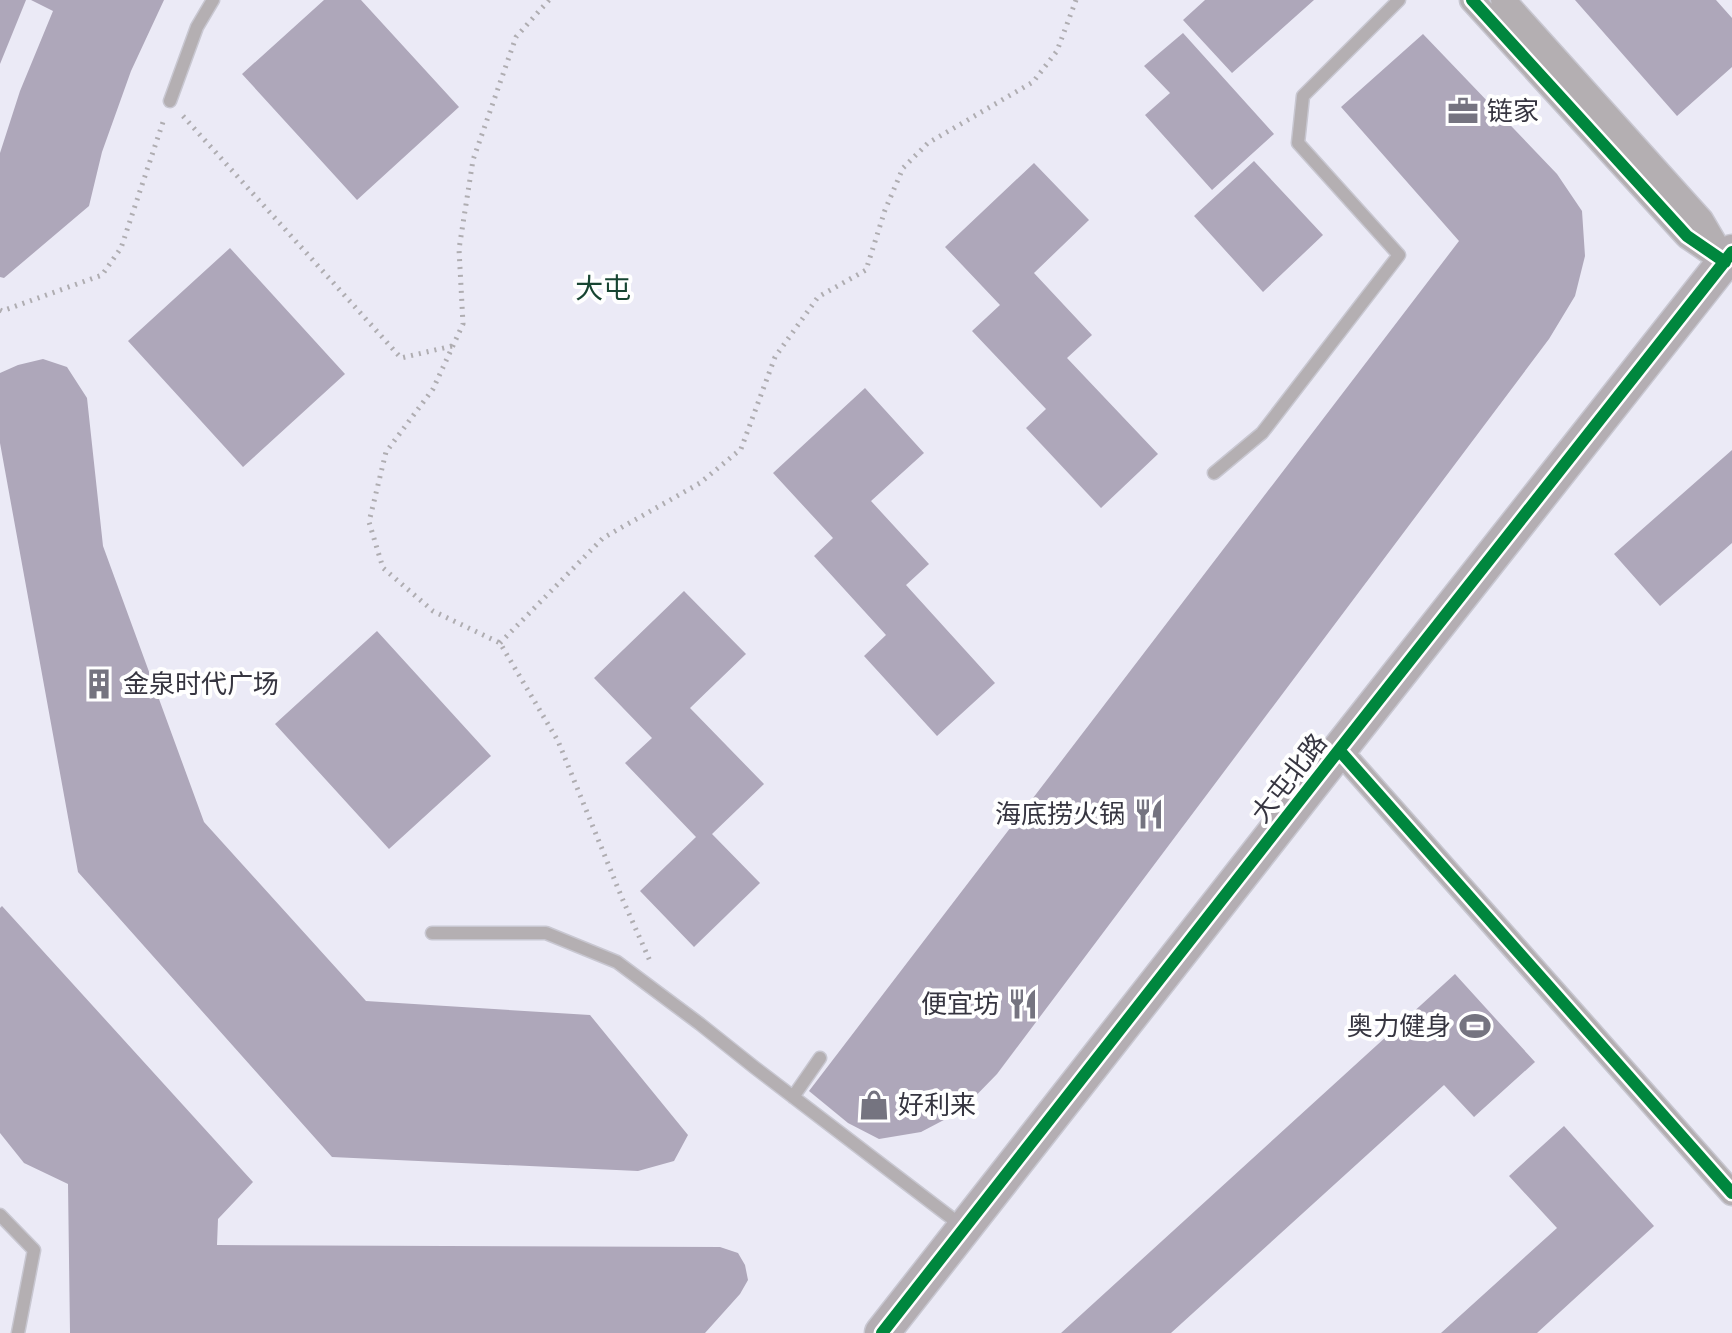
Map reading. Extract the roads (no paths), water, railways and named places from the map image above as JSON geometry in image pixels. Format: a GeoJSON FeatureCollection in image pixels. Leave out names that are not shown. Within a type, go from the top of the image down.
{"type":"FeatureCollection","features":[{"type":"Feature","properties":{"kind":"street"},"geometry":{"type":"LineString","coordinates":[[1472,0],[1687,236],[1728,257]]}},
{"type":"Feature","properties":{"kind":"street"},"geometry":{"type":"LineString","coordinates":[[1503,0],[1701,220],[1728,257]]}},
{"type":"Feature","properties":{"kind":"street","name":"大屯北路"},"geometry":{"type":"LineString","coordinates":[[882,1333],[1728,257]]}},
{"type":"Feature","properties":{"kind":"street"},"geometry":{"type":"LineString","coordinates":[[1339,750],[1732,1193]]}},
{"type":"Feature","properties":{"kind":"lane"},"geometry":{"type":"LineString","coordinates":[[170,101],[197,27],[213,0]]}},
{"type":"Feature","properties":{"kind":"lane"},"geometry":{"type":"LineString","coordinates":[[1214,473],[1262,433],[1399,255],[1298,143],[1303,96],[1399,0]]}},
{"type":"Feature","properties":{"kind":"lane"},"geometry":{"type":"LineString","coordinates":[[432,933],[546,933],[617,962],[965,1228]]}},
{"type":"Feature","properties":{"kind":"lane"},"geometry":{"type":"LineString","coordinates":[[793,1097],[820,1058]]}},
{"type":"Feature","properties":{"kind":"lane"},"geometry":{"type":"LineString","coordinates":[[0,1215],[34,1250],[18,1333]]}},
{"type":"Feature","properties":{"kind":"place","name":"链家"},"geometry":{"type":"Point","coordinates":[1463,111]}},
{"type":"Feature","properties":{"kind":"place","name":"金泉时代广场"},"geometry":{"type":"Point","coordinates":[99,684]}},
{"type":"Feature","properties":{"kind":"place","name":"海底捞火锅"},"geometry":{"type":"Point","coordinates":[1149,814]}},
{"type":"Feature","properties":{"kind":"place","name":"便宜坊"},"geometry":{"type":"Point","coordinates":[1023,1004]}},
{"type":"Feature","properties":{"kind":"place","name":"奥力健身"},"geometry":{"type":"Point","coordinates":[1475,1026]}},
{"type":"Feature","properties":{"kind":"place","name":"好利来"},"geometry":{"type":"Point","coordinates":[874,1105]}},
{"type":"Feature","properties":{"kind":"district","name":"大屯"},"geometry":{"type":"Point","coordinates":[603,288]}}]}
